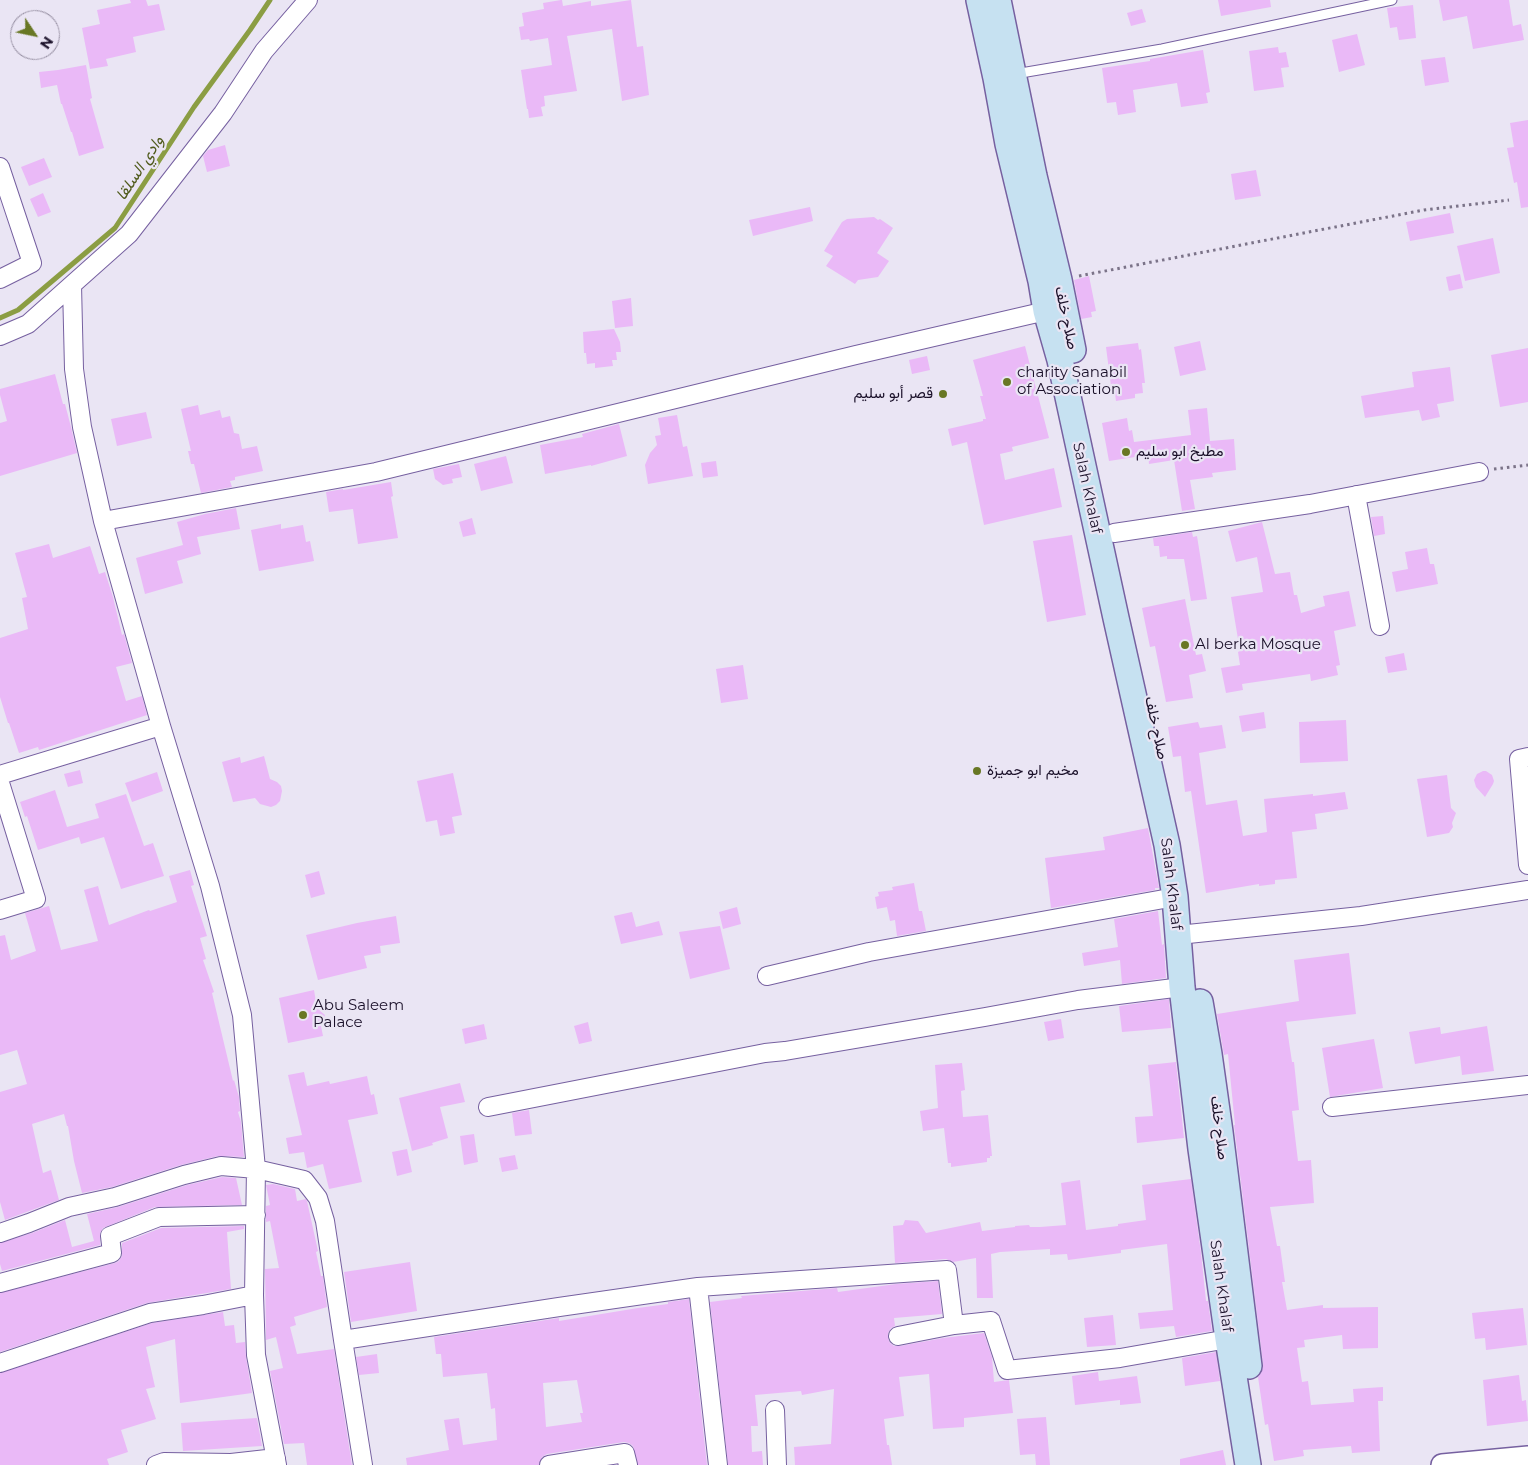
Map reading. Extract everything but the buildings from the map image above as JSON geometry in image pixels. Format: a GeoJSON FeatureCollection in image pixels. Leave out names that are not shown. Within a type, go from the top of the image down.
{"type":"FeatureCollection","features":[{"type":"Feature","properties":{"kind":"main road","name":"صلاح خلف"},"geometry":{"type":"LineString","coordinates":[[979,0],[1008,144],[1041,281],[1046,311]]}},
{"type":"Feature","properties":{"kind":"main road","name":"صلاح خلف"},"geometry":{"type":"LineString","coordinates":[[998,0],[1012,74],[1059,280],[1183,858],[1188,934],[1209,1054],[1263,1465]]}},
{"type":"Feature","properties":{"kind":"main road","name":"Salah Khalaf"},"geometry":{"type":"LineString","coordinates":[[1046,311],[1060,360],[1167,845],[1175,897],[1182,987],[1201,1149],[1248,1465]]}},
{"type":"Feature","properties":{"kind":"street"},"geometry":{"type":"LineString","coordinates":[[0,336],[28,324],[129,234],[223,113],[264,51],[308,0]]}},
{"type":"Feature","properties":{"kind":"street"},"geometry":{"type":"LineString","coordinates":[[0,167],[32,263],[0,279]]}},
{"type":"Feature","properties":{"kind":"street"},"geometry":{"type":"LineString","coordinates":[[72,285],[74,369],[82,427],[104,521],[161,726],[210,886],[242,1014],[256,1169],[254,1295],[256,1355],[276,1461],[232,1463],[164,1462],[156,1465]]}},
{"type":"Feature","properties":{"kind":"street"},"geometry":{"type":"LineString","coordinates":[[104,521],[376,472],[847,357],[1046,311]]}},
{"type":"Feature","properties":{"kind":"street"},"geometry":{"type":"LineString","coordinates":[[1114,533],[1310,504],[1479,472]]}},
{"type":"Feature","properties":{"kind":"street"},"geometry":{"type":"LineString","coordinates":[[1356,495],[1380,626]]}},
{"type":"Feature","properties":{"kind":"street"},"geometry":{"type":"LineString","coordinates":[[0,776],[161,726]]}},
{"type":"Feature","properties":{"kind":"street"},"geometry":{"type":"LineString","coordinates":[[1528,757],[1519,759],[1528,865]]}},
{"type":"Feature","properties":{"kind":"street"},"geometry":{"type":"LineString","coordinates":[[0,783],[36,899],[0,910]]}},
{"type":"Feature","properties":{"kind":"street"},"geometry":{"type":"LineString","coordinates":[[1188,934],[1361,916],[1528,890]]}},
{"type":"Feature","properties":{"kind":"street"},"geometry":{"type":"LineString","coordinates":[[767,976],[868,952],[1175,897]]}},
{"type":"Feature","properties":{"kind":"street"},"geometry":{"type":"LineString","coordinates":[[488,1107],[765,1053],[1078,1000],[1182,987]]}},
{"type":"Feature","properties":{"kind":"street"},"geometry":{"type":"LineString","coordinates":[[1332,1107],[1528,1085]]}},
{"type":"Feature","properties":{"kind":"street"},"geometry":{"type":"LineString","coordinates":[[0,1233],[69,1207],[115,1197],[184,1175],[221,1166],[256,1169],[304,1180],[318,1198],[325,1221],[364,1465]]}},
{"type":"Feature","properties":{"kind":"street"},"geometry":{"type":"LineString","coordinates":[[0,1283],[112,1253],[110,1236],[159,1217],[256,1215]]}},
{"type":"Feature","properties":{"kind":"street"},"geometry":{"type":"LineString","coordinates":[[343,1340],[698,1287],[947,1270],[954,1325]]}},
{"type":"Feature","properties":{"kind":"street"},"geometry":{"type":"LineString","coordinates":[[698,1287],[718,1465]]}},
{"type":"Feature","properties":{"kind":"street"},"geometry":{"type":"LineString","coordinates":[[0,1363],[150,1313],[254,1295]]}},
{"type":"Feature","properties":{"kind":"street"},"geometry":{"type":"LineString","coordinates":[[898,1336],[954,1325],[991,1321],[1008,1370],[1120,1358],[1228,1339]]}},
{"type":"Feature","properties":{"kind":"street"},"geometry":{"type":"LineString","coordinates":[[775,1410],[777,1465]]}},
{"type":"Feature","properties":{"kind":"street"},"geometry":{"type":"LineString","coordinates":[[550,1465],[625,1453],[628,1465]]}},
{"type":"Feature","properties":{"kind":"street"},"geometry":{"type":"LineString","coordinates":[[1442,1465],[1528,1457]]}},
{"type":"Feature","properties":{"kind":"lane"},"geometry":{"type":"LineString","coordinates":[[1012,74],[1162,49],[1392,0]]}},
{"type":"Feature","properties":{"kind":"path"},"geometry":{"type":"LineString","coordinates":[[1059,280],[1424,210],[1509,200]]}},
{"type":"Feature","properties":{"kind":"path"},"geometry":{"type":"LineString","coordinates":[[1479,472],[1528,465]]}},
{"type":"Feature","properties":{"kind":"waterway","name":"وادي السلقا"},"geometry":{"type":"LineString","coordinates":[[0,318],[18,310],[115,228],[194,107],[270,0]]}},
{"type":"Feature","properties":{"kind":"place","name":"charity Sanabil of Association"},"geometry":{"type":"Point","coordinates":[1007,382]}},
{"type":"Feature","properties":{"kind":"place","name":"قصر أبو سليم"},"geometry":{"type":"Point","coordinates":[943,394]}},
{"type":"Feature","properties":{"kind":"place","name":"مطبخ ابو سليم"},"geometry":{"type":"Point","coordinates":[1126,452]}},
{"type":"Feature","properties":{"kind":"place","name":"Al berka Mosque"},"geometry":{"type":"Point","coordinates":[1185,645]}},
{"type":"Feature","properties":{"kind":"place","name":"مخيم ابو جميزة"},"geometry":{"type":"Point","coordinates":[977,771]}},
{"type":"Feature","properties":{"kind":"place","name":"Abu Saleem Palace"},"geometry":{"type":"Point","coordinates":[303,1015]}}]}
